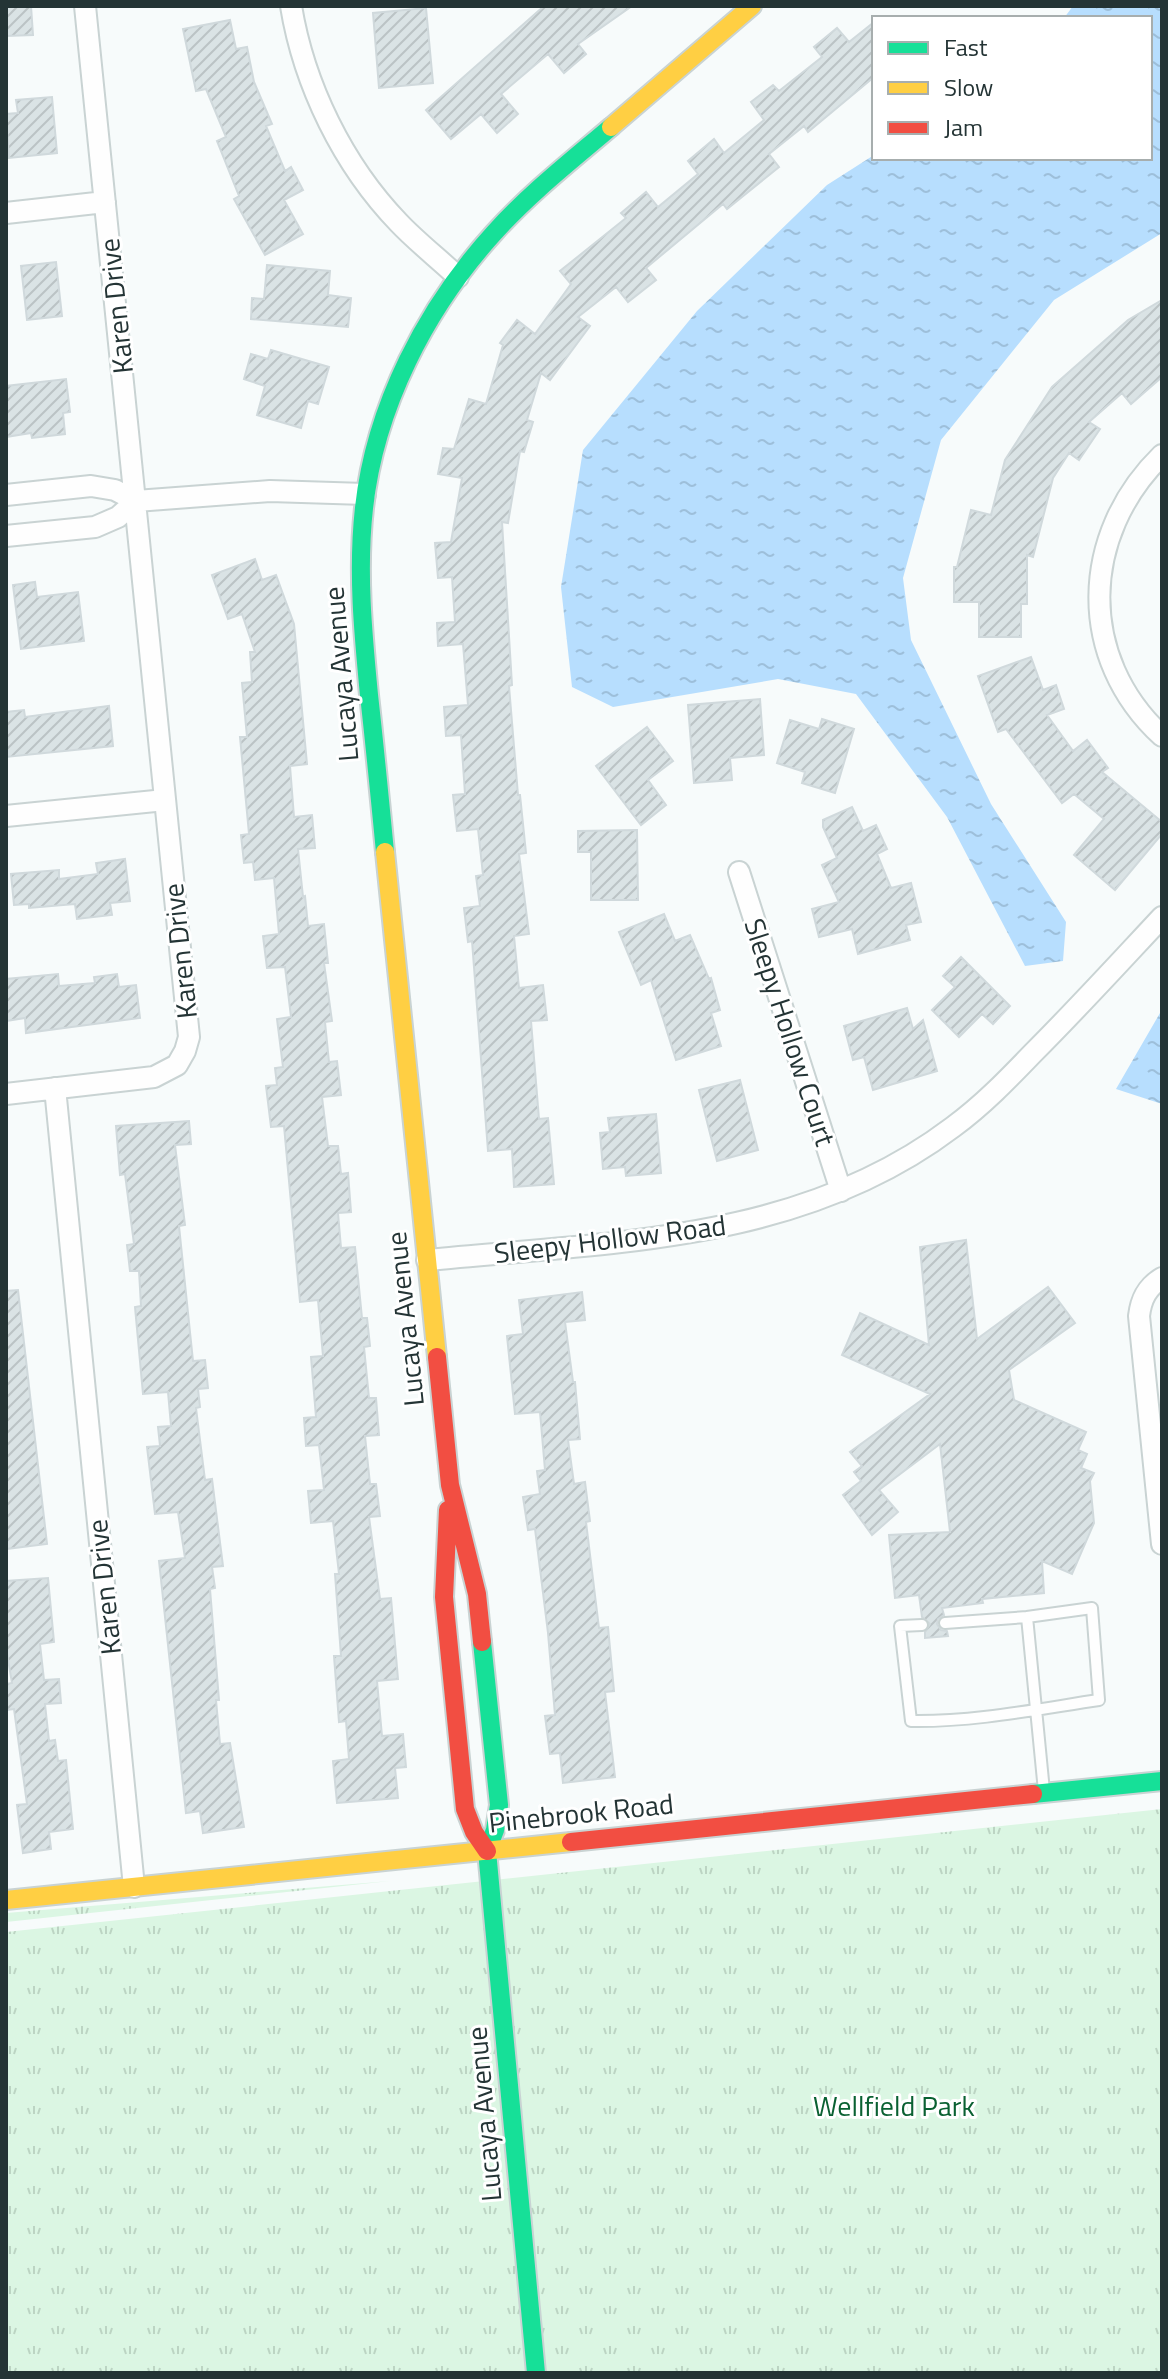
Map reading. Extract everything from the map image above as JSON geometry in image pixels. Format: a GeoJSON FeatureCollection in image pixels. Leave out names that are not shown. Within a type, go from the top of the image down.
{"type":"FeatureCollection","features":[{"type":"Feature","properties":{"kind":"street","name":"Karen Drive"},"geometry":{"type":"LineString","coordinates":[[85,6],[189,1037],[177,1065],[154,1077],[55,1088],[134,1887]]}},
{"type":"Feature","properties":{"kind":"street"},"geometry":{"type":"LineString","coordinates":[[291,6],[295,32],[308,73],[345,152],[370,189],[399,223],[458,277]]}},
{"type":"Feature","properties":{"kind":"street","name":"Lucaya Avenue"},"geometry":{"type":"LineString","coordinates":[[536,2373],[487,1851],[495,1830],[499,1805],[477,1594],[450,1485],[362,624],[361,544],[365,494],[381,429],[402,377],[458,277],[523,202],[752,6]]}},
{"type":"Feature","properties":{"kind":"street"},"geometry":{"type":"LineString","coordinates":[[6,213],[105,202]]}},
{"type":"Feature","properties":{"kind":"street"},"geometry":{"type":"LineString","coordinates":[[1162,455],[1134,487],[1116,519],[1104,549],[1099,594],[1105,645],[1114,671],[1137,709],[1162,736]]}},
{"type":"Feature","properties":{"kind":"street"},"geometry":{"type":"LineString","coordinates":[[6,495],[91,486],[115,490],[136,501],[270,491],[365,494]]}},
{"type":"Feature","properties":{"kind":"street"},"geometry":{"type":"LineString","coordinates":[[6,536],[95,527],[118,517],[136,501]]}},
{"type":"Feature","properties":{"kind":"street"},"geometry":{"type":"LineString","coordinates":[[6,816],[165,800]]}},
{"type":"Feature","properties":{"kind":"street","name":"Sleepy Hollow Court"},"geometry":{"type":"LineString","coordinates":[[739,872],[841,1191]]}},
{"type":"Feature","properties":{"kind":"street","name":"Sleepy Hollow Road"},"geometry":{"type":"LineString","coordinates":[[427,1260],[684,1235],[746,1222],[841,1191],[916,1153],[990,1097],[1162,917]]}},
{"type":"Feature","properties":{"kind":"street"},"geometry":{"type":"LineString","coordinates":[[6,1094],[55,1088]]}},
{"type":"Feature","properties":{"kind":"street"},"geometry":{"type":"LineString","coordinates":[[1162,1278],[1152,1284],[1146,1293],[1139,1316],[1162,1544]]}},
{"type":"Feature","properties":{"kind":"street","name":"Lucaya Avenue"},"geometry":{"type":"LineString","coordinates":[[450,1485],[444,1597],[465,1809],[474,1832],[487,1851]]}},
{"type":"Feature","properties":{"kind":"street","name":"Pinebrook Road"},"geometry":{"type":"LineString","coordinates":[[6,1900],[1162,1781]]}},
{"type":"Feature","properties":{"kind":"lane"},"geometry":{"type":"LineString","coordinates":[[922,1625],[900,1626],[911,1721],[935,1721],[1099,1700],[1092,1608],[945,1623]]}},
{"type":"Feature","properties":{"kind":"lane"},"geometry":{"type":"LineString","coordinates":[[1027,1617],[1045,1793]]}},
{"type":"Feature","properties":{"kind":"green space","name":"Wellfield Park"},"geometry":{"type":"Polygon","coordinates":[[[1162,1809],[1162,2373],[6,2373],[6,1932],[1162,1809]]]}},
{"type":"Feature","properties":{"kind":"green space"},"geometry":{"type":"Polygon","coordinates":[[[390,1881],[6,1922],[6,1913],[390,1881]]]}},
{"type":"Feature","properties":{"kind":"water"},"geometry":{"type":"Polygon","coordinates":[[[1073,6],[1162,6],[1162,233],[1054,300],[941,440],[903,578],[911,640],[991,804],[1066,922],[1063,961],[1025,966],[947,817],[856,694],[778,679],[613,707],[572,687],[561,587],[583,450],[697,311],[827,185],[872,156],[872,160],[1152,160],[1152,16],[1066,16],[1073,6]]]}},
{"type":"Feature","properties":{"kind":"water"},"geometry":{"type":"Polygon","coordinates":[[[1162,1014],[1162,1104],[1116,1089],[1162,1014]]]}},
{"type":"Feature","properties":{"kind":"building"},"geometry":{"type":"Polygon","coordinates":[[[6,6],[31,6],[33,35],[6,36],[6,6]]]}},
{"type":"Feature","properties":{"kind":"building"},"geometry":{"type":"Polygon","coordinates":[[[544,6],[632,6],[578,44],[586,54],[564,73],[548,54],[501,94],[518,114],[497,133],[481,114],[451,139],[426,110],[544,6]]]}},
{"type":"Feature","properties":{"kind":"building"},"geometry":{"type":"Polygon","coordinates":[[[426,8],[433,83],[379,88],[373,13],[426,8]]]}},
{"type":"Feature","properties":{"kind":"building"},"geometry":{"type":"Polygon","coordinates":[[[230,20],[236,49],[247,47],[254,82],[272,124],[266,126],[285,171],[291,167],[303,190],[284,200],[303,234],[265,255],[234,199],[239,196],[217,141],[226,137],[206,89],[196,91],[183,29],[230,20]]]}},
{"type":"Feature","properties":{"kind":"building"},"geometry":{"type":"Polygon","coordinates":[[[872,24],[872,79],[808,132],[804,126],[769,154],[779,167],[727,209],[723,204],[646,268],[656,280],[628,302],[616,287],[578,317],[590,326],[550,380],[541,373],[527,420],[533,422],[524,452],[520,451],[508,523],[502,522],[512,685],[509,686],[526,853],[519,854],[529,934],[514,936],[519,988],[543,985],[547,1020],[531,1021],[539,1119],[548,1118],[554,1184],[514,1187],[512,1149],[488,1151],[472,941],[468,942],[464,908],[480,906],[476,876],[483,875],[478,829],[457,831],[453,795],[465,794],[461,735],[446,736],[444,707],[468,705],[463,644],[438,646],[437,623],[455,622],[452,577],[438,578],[435,543],[451,542],[462,478],[438,474],[443,448],[454,449],[469,399],[486,404],[503,345],[500,343],[517,320],[535,334],[571,284],[560,271],[626,218],[621,213],[646,192],[658,207],[698,174],[688,161],[714,139],[724,153],[764,120],[751,102],[773,85],[779,91],[822,57],[814,47],[837,28],[849,42],[872,24]]]}},
{"type":"Feature","properties":{"kind":"building"},"geometry":{"type":"Polygon","coordinates":[[[52,97],[57,153],[9,158],[6,114],[18,113],[16,100],[52,97]]]}},
{"type":"Feature","properties":{"kind":"building"},"geometry":{"type":"Polygon","coordinates":[[[56,262],[62,316],[27,320],[21,266],[56,262]]]}},
{"type":"Feature","properties":{"kind":"building"},"geometry":{"type":"Polygon","coordinates":[[[267,265],[330,271],[328,295],[351,298],[348,327],[251,319],[252,298],[264,299],[267,265]]]}},
{"type":"Feature","properties":{"kind":"building"},"geometry":{"type":"Polygon","coordinates":[[[1162,300],[1162,377],[1131,404],[1122,393],[1089,422],[1100,429],[1079,460],[1069,453],[1053,478],[1033,557],[1027,555],[1027,604],[1021,604],[1021,637],[979,637],[979,602],[954,602],[954,567],[957,567],[971,510],[991,515],[1005,460],[1052,387],[1128,320],[1162,300]]]}},
{"type":"Feature","properties":{"kind":"building"},"geometry":{"type":"Polygon","coordinates":[[[271,350],[329,367],[318,404],[308,401],[301,428],[257,415],[265,386],[244,379],[251,354],[268,359],[271,350]]]}},
{"type":"Feature","properties":{"kind":"building"},"geometry":{"type":"Polygon","coordinates":[[[66,379],[70,412],[63,413],[65,434],[32,438],[31,433],[6,437],[6,386],[66,379]]]}},
{"type":"Feature","properties":{"kind":"building"},"geometry":{"type":"Polygon","coordinates":[[[255,559],[262,580],[276,575],[294,624],[307,764],[290,766],[294,817],[312,815],[315,848],[298,849],[308,926],[324,924],[328,963],[324,963],[332,1021],[325,1022],[329,1062],[337,1061],[341,1095],[322,1097],[328,1146],[338,1146],[341,1174],[348,1173],[351,1212],[338,1213],[341,1248],[355,1247],[362,1318],[367,1318],[370,1346],[364,1347],[369,1398],[376,1398],[379,1435],[365,1436],[370,1484],[376,1484],[380,1516],[369,1517],[380,1599],[391,1598],[398,1679],[377,1681],[382,1736],[403,1734],[406,1767],[395,1768],[398,1798],[337,1803],[333,1761],[349,1759],[346,1721],[339,1722],[334,1656],[341,1656],[335,1574],[339,1574],[333,1521],[311,1523],[308,1491],[324,1490],[319,1445],[306,1446],[304,1418],[316,1417],[311,1357],[323,1356],[318,1300],[300,1302],[284,1126],[271,1127],[266,1086],[277,1085],[275,1068],[283,1067],[277,1019],[291,1017],[285,967],[267,968],[263,936],[279,934],[274,878],[255,880],[253,862],[244,863],[241,835],[249,834],[240,737],[247,737],[242,683],[252,682],[250,652],[255,652],[242,614],[228,619],[212,575],[255,559]]]}},
{"type":"Feature","properties":{"kind":"building"},"geometry":{"type":"Polygon","coordinates":[[[35,582],[37,597],[78,592],[84,641],[21,649],[13,585],[35,582]]]}},
{"type":"Feature","properties":{"kind":"building"},"geometry":{"type":"Polygon","coordinates":[[[1031,657],[1043,690],[1056,685],[1064,709],[1047,715],[1073,751],[1087,740],[1108,768],[1102,772],[1162,822],[1162,834],[1115,890],[1074,855],[1104,819],[1074,794],[1062,803],[1006,729],[998,732],[978,676],[1031,657]]]}},
{"type":"Feature","properties":{"kind":"building"},"geometry":{"type":"Polygon","coordinates":[[[760,699],[764,755],[730,758],[732,780],[694,783],[688,705],[760,699]]]}},
{"type":"Feature","properties":{"kind":"building"},"geometry":{"type":"Polygon","coordinates":[[[109,706],[113,746],[6,757],[6,712],[24,710],[25,717],[109,706]]]}},
{"type":"Feature","properties":{"kind":"building"},"geometry":{"type":"Polygon","coordinates":[[[822,719],[854,729],[835,793],[802,783],[805,772],[777,763],[790,720],[819,729],[822,719]]]}},
{"type":"Feature","properties":{"kind":"building"},"geometry":{"type":"Polygon","coordinates":[[[647,727],[673,761],[648,780],[666,805],[641,825],[596,766],[647,727]]]}},
{"type":"Feature","properties":{"kind":"building"},"geometry":{"type":"Polygon","coordinates":[[[852,807],[863,831],[876,825],[887,849],[877,854],[891,888],[911,883],[921,922],[906,925],[910,940],[858,954],[852,929],[819,937],[812,909],[839,902],[822,865],[837,858],[823,827],[823,820],[852,807]]]}},
{"type":"Feature","properties":{"kind":"building"},"geometry":{"type":"Polygon","coordinates":[[[637,830],[638,900],[591,900],[591,852],[578,852],[578,831],[637,830]]]}},
{"type":"Feature","properties":{"kind":"building"},"geometry":{"type":"Polygon","coordinates":[[[125,859],[130,901],[110,903],[112,915],[77,919],[75,904],[29,908],[29,904],[14,905],[11,874],[59,870],[59,879],[98,874],[96,863],[125,859]]]}},
{"type":"Feature","properties":{"kind":"building"},"geometry":{"type":"Polygon","coordinates":[[[664,914],[675,941],[690,935],[711,978],[720,1010],[711,1013],[721,1046],[676,1060],[651,980],[641,985],[619,932],[664,914]]]}},
{"type":"Feature","properties":{"kind":"building"},"geometry":{"type":"Polygon","coordinates":[[[961,957],[1010,1006],[993,1024],[982,1014],[959,1037],[932,1010],[955,987],[943,976],[961,957]]]}},
{"type":"Feature","properties":{"kind":"building"},"geometry":{"type":"Polygon","coordinates":[[[58,974],[59,986],[95,983],[94,977],[117,974],[119,987],[136,985],[140,1018],[26,1033],[25,1018],[6,1021],[6,979],[58,974]]]}},
{"type":"Feature","properties":{"kind":"building"},"geometry":{"type":"Polygon","coordinates":[[[907,1008],[913,1029],[923,1020],[937,1071],[873,1090],[864,1057],[853,1060],[844,1026],[907,1008]]]}},
{"type":"Feature","properties":{"kind":"building"},"geometry":{"type":"Polygon","coordinates":[[[740,1080],[758,1150],[717,1161],[699,1090],[740,1080]]]}},
{"type":"Feature","properties":{"kind":"building"},"geometry":{"type":"Polygon","coordinates":[[[656,1114],[661,1173],[626,1176],[625,1167],[603,1169],[600,1133],[610,1132],[608,1118],[656,1114]]]}},
{"type":"Feature","properties":{"kind":"building"},"geometry":{"type":"Polygon","coordinates":[[[189,1121],[191,1144],[175,1145],[185,1225],[179,1226],[193,1361],[205,1360],[208,1388],[198,1389],[200,1407],[196,1408],[205,1480],[212,1479],[223,1566],[212,1567],[215,1588],[210,1589],[220,1744],[230,1743],[244,1827],[203,1833],[200,1811],[186,1813],[159,1561],[185,1558],[178,1512],[155,1514],[147,1447],[160,1446],[158,1427],[171,1426],[168,1392],[143,1394],[135,1307],[141,1306],[139,1271],[130,1271],[127,1245],[134,1244],[125,1174],[120,1175],[116,1126],[189,1121]]]}},
{"type":"Feature","properties":{"kind":"building"},"geometry":{"type":"Polygon","coordinates":[[[966,1240],[977,1339],[1048,1287],[1075,1323],[1009,1370],[1014,1400],[1086,1432],[1078,1450],[1087,1454],[1081,1468],[1094,1473],[1090,1481],[1094,1523],[1072,1574],[1042,1561],[1044,1593],[982,1599],[983,1603],[942,1608],[944,1615],[937,1624],[941,1630],[947,1631],[948,1636],[925,1638],[930,1624],[922,1617],[919,1595],[895,1598],[889,1535],[950,1532],[940,1444],[879,1490],[898,1512],[872,1535],[843,1495],[861,1481],[854,1472],[862,1466],[850,1452],[930,1394],[842,1355],[860,1313],[929,1345],[920,1247],[966,1240]]]}},
{"type":"Feature","properties":{"kind":"building"},"geometry":{"type":"Polygon","coordinates":[[[18,1290],[47,1544],[6,1549],[6,1291],[18,1290]]]}},
{"type":"Feature","properties":{"kind":"building"},"geometry":{"type":"Polygon","coordinates":[[[582,1292],[585,1320],[565,1322],[580,1439],[568,1440],[574,1484],[585,1482],[590,1521],[586,1522],[599,1628],[608,1627],[614,1691],[605,1692],[615,1777],[563,1783],[560,1753],[550,1754],[545,1716],[555,1715],[548,1633],[535,1529],[528,1530],[523,1497],[540,1494],[537,1471],[545,1470],[540,1412],[515,1414],[507,1336],[523,1334],[519,1300],[582,1292]]]}},
{"type":"Feature","properties":{"kind":"building"},"geometry":{"type":"Polygon","coordinates":[[[48,1578],[54,1642],[40,1644],[44,1680],[59,1679],[61,1703],[45,1704],[49,1741],[55,1740],[58,1761],[66,1760],[73,1829],[49,1832],[51,1849],[23,1853],[17,1805],[27,1804],[14,1709],[6,1710],[6,1684],[12,1683],[6,1648],[6,1581],[48,1578]]]}},
{"type":"Feature","properties":{"kind":"traffic: fast"},"geometry":{"type":"LineString","coordinates":[[385,852],[361,579],[364,508],[379,433],[392,396],[426,326],[469,262],[521,205],[611,127]]}},
{"type":"Feature","properties":{"kind":"traffic: fast"},"geometry":{"type":"LineString","coordinates":[[482,1642],[499,1805],[495,1830],[487,1851],[536,2373]]}},
{"type":"Feature","properties":{"kind":"traffic: fast"},"geometry":{"type":"LineString","coordinates":[[1033,1794],[1162,1781]]}},
{"type":"Feature","properties":{"kind":"traffic: slow"},"geometry":{"type":"LineString","coordinates":[[611,127],[752,6]]}},
{"type":"Feature","properties":{"kind":"traffic: slow"},"geometry":{"type":"LineString","coordinates":[[385,852],[437,1357]]}},
{"type":"Feature","properties":{"kind":"traffic: slow"},"geometry":{"type":"LineString","coordinates":[[6,1900],[571,1842]]}},
{"type":"Feature","properties":{"kind":"traffic: jam"},"geometry":{"type":"LineString","coordinates":[[437,1357],[450,1485],[477,1594],[482,1642]]}},
{"type":"Feature","properties":{"kind":"traffic: jam"},"geometry":{"type":"LineString","coordinates":[[448,1510],[444,1597],[465,1809],[474,1832],[487,1851]]}},
{"type":"Feature","properties":{"kind":"traffic: jam"},"geometry":{"type":"LineString","coordinates":[[571,1842],[1033,1794]]}}]}
